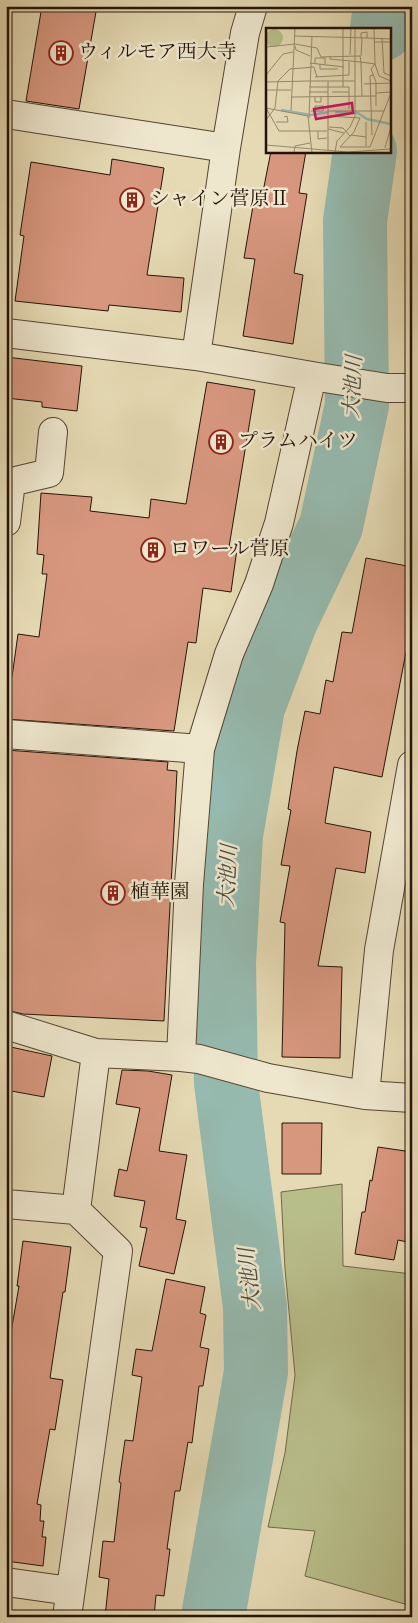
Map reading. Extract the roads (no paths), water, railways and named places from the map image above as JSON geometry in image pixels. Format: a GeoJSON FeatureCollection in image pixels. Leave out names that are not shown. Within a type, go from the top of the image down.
{"type":"FeatureCollection","features":[{"type":"Feature","properties":{"kind":"street"},"geometry":{"type":"LineString","coordinates":[[196,356],[226,148],[245,33],[253,6]]}},
{"type":"Feature","properties":{"kind":"street"},"geometry":{"type":"LineString","coordinates":[[6,114],[226,148]]}},
{"type":"Feature","properties":{"kind":"street"},"geometry":{"type":"LineString","coordinates":[[6,333],[196,356],[312,376],[399,388]]}},
{"type":"Feature","properties":{"kind":"street"},"geometry":{"type":"LineString","coordinates":[[190,1058],[189,884],[200,749],[229,654],[258,584],[280,523],[312,376]]}},
{"type":"Feature","properties":{"kind":"street"},"geometry":{"type":"LineString","coordinates":[[6,522],[11,482],[49,472],[53,432]]}},
{"type":"Feature","properties":{"kind":"street"},"geometry":{"type":"LineString","coordinates":[[6,734],[200,749]]}},
{"type":"Feature","properties":{"kind":"street"},"geometry":{"type":"LineString","coordinates":[[365,1095],[379,950],[408,803],[412,765]]}},
{"type":"Feature","properties":{"kind":"street"},"geometry":{"type":"LineString","coordinates":[[6,1025],[96,1054],[190,1058],[253,1075],[365,1095],[412,1098]]}},
{"type":"Feature","properties":{"kind":"street"},"geometry":{"type":"LineString","coordinates":[[76,1210],[96,1054]]}},
{"type":"Feature","properties":{"kind":"street"},"geometry":{"type":"LineString","coordinates":[[6,1204],[76,1210],[118,1251],[69,1604],[6,1582]]}},
{"type":"Feature","properties":{"kind":"waterway","name":"大池川"},"geometry":{"type":"LineString","coordinates":[[382,28],[385,6]]}},
{"type":"Feature","properties":{"kind":"waterway","name":"大池川"},"geometry":{"type":"LineString","coordinates":[[213,1617],[256,1372],[255,1307],[226,1083],[224,963],[231,835],[253,707],[286,620],[331,526],[357,405],[355,221],[365,152]]}},
{"type":"Feature","properties":{"kind":"place","name":"ウィルモア西大寺"},"geometry":{"type":"Point","coordinates":[61,53]}},
{"type":"Feature","properties":{"kind":"place","name":"シャイン菅原Ⅱ"},"geometry":{"type":"Point","coordinates":[132,200]}},
{"type":"Feature","properties":{"kind":"place","name":"プラムハイツ"},"geometry":{"type":"Point","coordinates":[221,442]}},
{"type":"Feature","properties":{"kind":"place","name":"ロワール菅原"},"geometry":{"type":"Point","coordinates":[153,550]}},
{"type":"Feature","properties":{"kind":"place","name":"植華園"},"geometry":{"type":"Point","coordinates":[113,893]}}]}
